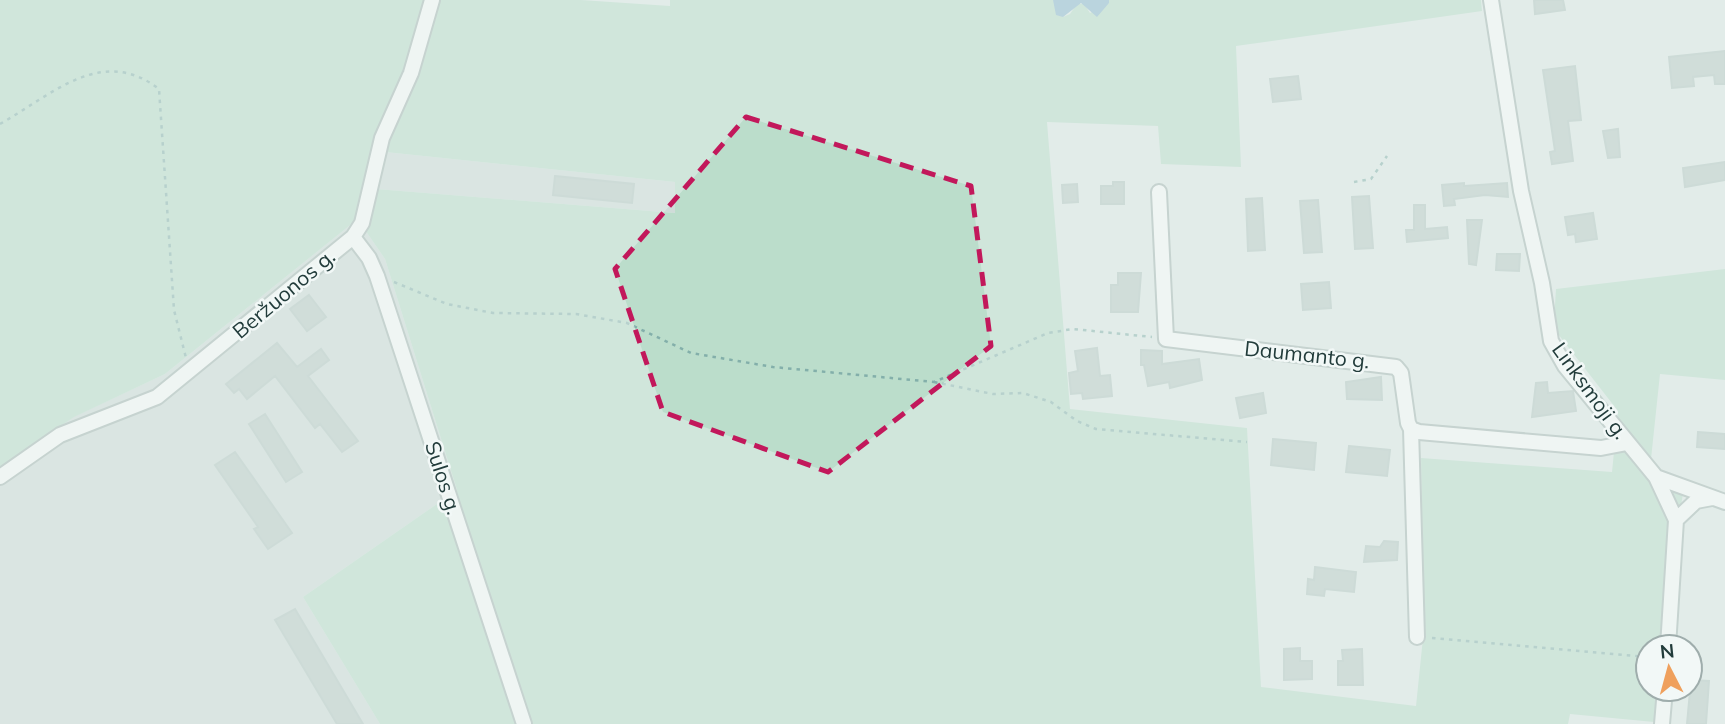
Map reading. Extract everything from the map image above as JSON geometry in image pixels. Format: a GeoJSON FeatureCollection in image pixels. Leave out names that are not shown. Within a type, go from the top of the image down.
{"type":"FeatureCollection","features":[{"type":"Feature","properties":{"kind":"street","name":"Beržuonos g."},"geometry":{"type":"LineString","coordinates":[[0,477],[60,435],[157,397],[353,237],[362,223],[382,138],[411,74],[432,0]]}},
{"type":"Feature","properties":{"kind":"street","name":"Linksmoji g."},"geometry":{"type":"LineString","coordinates":[[1491,0],[1521,191],[1542,283],[1551,341],[1565,366],[1656,477],[1676,520],[1669,633]]}},
{"type":"Feature","properties":{"kind":"street"},"geometry":{"type":"LineString","coordinates":[[1159,192],[1166,339]]}},
{"type":"Feature","properties":{"kind":"street","name":"Sulos g."},"geometry":{"type":"LineString","coordinates":[[353,237],[369,258],[377,276],[524,724]]}},
{"type":"Feature","properties":{"kind":"street","name":"Daumanto g."},"geometry":{"type":"LineString","coordinates":[[1166,339],[1396,368],[1401,373],[1411,429]]}},
{"type":"Feature","properties":{"kind":"street"},"geometry":{"type":"LineString","coordinates":[[1417,637],[1411,429],[1601,448],[1628,443]]}},
{"type":"Feature","properties":{"kind":"street"},"geometry":{"type":"LineString","coordinates":[[1656,477],[1719,500]]}},
{"type":"Feature","properties":{"kind":"street"},"geometry":{"type":"LineString","coordinates":[[1676,520],[1696,501],[1719,500]]}},
{"type":"Feature","properties":{"kind":"street"},"geometry":{"type":"LineString","coordinates":[[1662,724],[1664,703]]}},
{"type":"Feature","properties":{"kind":"path"},"geometry":{"type":"LineString","coordinates":[[0,124],[88,74],[108,69],[124,69],[144,77],[159,89],[174,310],[181,346],[191,371]]}},
{"type":"Feature","properties":{"kind":"path"},"geometry":{"type":"LineString","coordinates":[[1354,182],[1371,179],[1387,156]]}},
{"type":"Feature","properties":{"kind":"path"},"geometry":{"type":"LineString","coordinates":[[377,276],[447,304],[493,313],[576,314],[627,323],[691,353],[773,367],[934,382],[993,394],[1023,393],[1051,402],[1077,421],[1096,429],[1247,442]]}},
{"type":"Feature","properties":{"kind":"path"},"geometry":{"type":"LineString","coordinates":[[934,382],[1048,333],[1073,329],[1166,339]]}},
{"type":"Feature","properties":{"kind":"path"},"geometry":{"type":"LineString","coordinates":[[1417,637],[1634,656]]}},
{"type":"Feature","properties":{"kind":"highlighted area"},"geometry":{"type":"Polygon","coordinates":[[[746,117],[971,186],[991,346],[828,472],[663,412],[615,269],[746,117]]]}},
{"type":"Feature","properties":{"kind":"shaded area"},"geometry":{"type":"Polygon","coordinates":[[[385,152],[675,182],[675,213],[376,189],[385,152]]]}},
{"type":"Feature","properties":{"kind":"shaded area"},"geometry":{"type":"Polygon","coordinates":[[[354,222],[365,230],[385,259],[457,490],[303,597],[380,724],[0,724],[0,467],[73,417],[165,374],[354,222]]]}},
{"type":"Feature","properties":{"kind":"green space"},"geometry":{"type":"Polygon","coordinates":[[[0,0],[426,0],[409,62],[354,222],[165,374],[74,417],[0,467],[0,0]]]}},
{"type":"Feature","properties":{"kind":"green space"},"geometry":{"type":"Polygon","coordinates":[[[437,0],[581,0],[670,6],[670,0],[1053,0],[1063,17],[1070,14],[1077,4],[1084,4],[1090,13],[1109,3],[1109,0],[1481,0],[1482,11],[1236,46],[1241,167],[1161,164],[1158,126],[1047,122],[1070,409],[1247,428],[1261,687],[1416,706],[1424,628],[1421,458],[1612,472],[1618,411],[1558,334],[1554,320],[1556,289],[1725,269],[1725,380],[1660,374],[1649,478],[1683,493],[1662,633],[1634,633],[1634,703],[1656,703],[1654,722],[1570,714],[1568,724],[380,724],[303,597],[457,490],[385,259],[365,230],[376,189],[675,213],[675,182],[385,152],[437,0]]]}},
{"type":"Feature","properties":{"kind":"water"},"geometry":{"type":"Polygon","coordinates":[[[1053,0],[1109,0],[1109,3],[1097,17],[1081,3],[1063,17],[1056,15],[1053,0]]]}},
{"type":"Feature","properties":{"kind":"building"},"geometry":{"type":"Polygon","coordinates":[[[1534,0],[1563,0],[1565,10],[1535,14],[1534,0]]]}},
{"type":"Feature","properties":{"kind":"building"},"geometry":{"type":"Polygon","coordinates":[[[1725,51],[1725,84],[1715,84],[1714,75],[1693,77],[1694,86],[1672,88],[1669,57],[1725,51]]]}},
{"type":"Feature","properties":{"kind":"building"},"geometry":{"type":"Polygon","coordinates":[[[1575,66],[1581,120],[1568,121],[1573,161],[1552,164],[1550,152],[1555,151],[1543,70],[1575,66]]]}},
{"type":"Feature","properties":{"kind":"building"},"geometry":{"type":"Polygon","coordinates":[[[1298,76],[1301,99],[1273,102],[1270,79],[1298,76]]]}},
{"type":"Feature","properties":{"kind":"building"},"geometry":{"type":"Polygon","coordinates":[[[1618,129],[1620,157],[1608,158],[1603,131],[1618,129]]]}},
{"type":"Feature","properties":{"kind":"building"},"geometry":{"type":"Polygon","coordinates":[[[1725,162],[1725,180],[1685,187],[1683,168],[1725,162]]]}},
{"type":"Feature","properties":{"kind":"building"},"geometry":{"type":"Polygon","coordinates":[[[555,176],[634,184],[632,203],[553,195],[555,176]]]}},
{"type":"Feature","properties":{"kind":"building"},"geometry":{"type":"Polygon","coordinates":[[[1113,182],[1124,182],[1124,204],[1101,204],[1101,186],[1113,186],[1113,182]]]}},
{"type":"Feature","properties":{"kind":"building"},"geometry":{"type":"Polygon","coordinates":[[[1464,183],[1464,186],[1507,183],[1508,197],[1485,195],[1454,199],[1455,205],[1444,206],[1442,185],[1464,183]]]}},
{"type":"Feature","properties":{"kind":"building"},"geometry":{"type":"Polygon","coordinates":[[[1077,184],[1078,202],[1063,203],[1062,185],[1077,184]]]}},
{"type":"Feature","properties":{"kind":"building"},"geometry":{"type":"Polygon","coordinates":[[[1369,196],[1373,248],[1355,249],[1352,197],[1369,196]]]}},
{"type":"Feature","properties":{"kind":"building"},"geometry":{"type":"Polygon","coordinates":[[[1262,198],[1265,250],[1248,251],[1246,199],[1262,198]]]}},
{"type":"Feature","properties":{"kind":"building"},"geometry":{"type":"Polygon","coordinates":[[[1318,200],[1322,252],[1304,253],[1300,201],[1318,200]]]}},
{"type":"Feature","properties":{"kind":"building"},"geometry":{"type":"Polygon","coordinates":[[[1414,205],[1425,205],[1425,229],[1447,227],[1448,238],[1407,242],[1406,230],[1414,230],[1414,205]]]}},
{"type":"Feature","properties":{"kind":"building"},"geometry":{"type":"Polygon","coordinates":[[[1593,213],[1597,239],[1576,242],[1575,234],[1568,235],[1565,217],[1593,213]]]}},
{"type":"Feature","properties":{"kind":"building"},"geometry":{"type":"Polygon","coordinates":[[[1467,220],[1482,220],[1476,265],[1469,264],[1467,220]]]}},
{"type":"Feature","properties":{"kind":"building"},"geometry":{"type":"Polygon","coordinates":[[[1497,254],[1520,254],[1519,271],[1496,270],[1497,254]]]}},
{"type":"Feature","properties":{"kind":"building"},"geometry":{"type":"Polygon","coordinates":[[[1118,273],[1141,273],[1138,312],[1111,312],[1111,285],[1118,285],[1118,273]]]}},
{"type":"Feature","properties":{"kind":"building"},"geometry":{"type":"Polygon","coordinates":[[[1329,282],[1331,308],[1303,310],[1301,284],[1329,282]]]}},
{"type":"Feature","properties":{"kind":"building"},"geometry":{"type":"Polygon","coordinates":[[[309,295],[326,317],[307,331],[290,309],[309,295]]]}},
{"type":"Feature","properties":{"kind":"building"},"geometry":{"type":"Polygon","coordinates":[[[277,343],[297,367],[321,349],[329,360],[308,376],[358,441],[342,452],[320,424],[315,428],[275,376],[247,399],[239,389],[234,393],[226,384],[277,343]]]}},
{"type":"Feature","properties":{"kind":"building"},"geometry":{"type":"Polygon","coordinates":[[[1097,348],[1100,376],[1110,375],[1112,396],[1083,399],[1082,393],[1071,394],[1069,373],[1078,371],[1075,351],[1097,348]]]}},
{"type":"Feature","properties":{"kind":"building"},"geometry":{"type":"Polygon","coordinates":[[[1141,350],[1162,351],[1162,364],[1199,359],[1202,380],[1170,388],[1169,382],[1148,386],[1144,365],[1141,365],[1141,350]]]}},
{"type":"Feature","properties":{"kind":"building"},"geometry":{"type":"Polygon","coordinates":[[[1381,377],[1382,400],[1347,399],[1346,382],[1381,377]]]}},
{"type":"Feature","properties":{"kind":"building"},"geometry":{"type":"Polygon","coordinates":[[[1547,382],[1548,393],[1573,391],[1576,411],[1532,417],[1536,383],[1547,382]]]}},
{"type":"Feature","properties":{"kind":"building"},"geometry":{"type":"Polygon","coordinates":[[[1263,393],[1266,413],[1240,418],[1236,398],[1263,393]]]}},
{"type":"Feature","properties":{"kind":"building"},"geometry":{"type":"Polygon","coordinates":[[[265,414],[302,472],[286,482],[249,424],[265,414]]]}},
{"type":"Feature","properties":{"kind":"building"},"geometry":{"type":"Polygon","coordinates":[[[1698,432],[1725,434],[1725,449],[1697,447],[1698,432]]]}},
{"type":"Feature","properties":{"kind":"building"},"geometry":{"type":"Polygon","coordinates":[[[1273,439],[1316,443],[1314,470],[1271,465],[1273,439]]]}},
{"type":"Feature","properties":{"kind":"building"},"geometry":{"type":"Polygon","coordinates":[[[1349,446],[1390,450],[1387,476],[1346,472],[1349,446]]]}},
{"type":"Feature","properties":{"kind":"building"},"geometry":{"type":"Polygon","coordinates":[[[235,452],[292,533],[268,549],[254,529],[258,527],[215,465],[235,452]]]}},
{"type":"Feature","properties":{"kind":"building"},"geometry":{"type":"Polygon","coordinates":[[[1384,541],[1398,542],[1397,560],[1364,562],[1366,546],[1380,547],[1384,541]]]}},
{"type":"Feature","properties":{"kind":"building"},"geometry":{"type":"Polygon","coordinates":[[[1315,567],[1356,572],[1354,592],[1325,589],[1324,596],[1307,594],[1308,579],[1314,580],[1315,567]]]}},
{"type":"Feature","properties":{"kind":"building"},"geometry":{"type":"Polygon","coordinates":[[[295,609],[363,724],[337,724],[275,620],[295,609]]]}},
{"type":"Feature","properties":{"kind":"building"},"geometry":{"type":"Polygon","coordinates":[[[1300,648],[1300,661],[1312,661],[1312,679],[1284,680],[1284,649],[1300,648]]]}},
{"type":"Feature","properties":{"kind":"building"},"geometry":{"type":"Polygon","coordinates":[[[1362,649],[1363,685],[1338,685],[1338,661],[1343,661],[1342,650],[1362,649]]]}},
{"type":"Feature","properties":{"kind":"building"},"geometry":{"type":"Polygon","coordinates":[[[1704,681],[1709,681],[1706,724],[1687,724],[1689,703],[1704,703],[1704,681]]]}}]}
